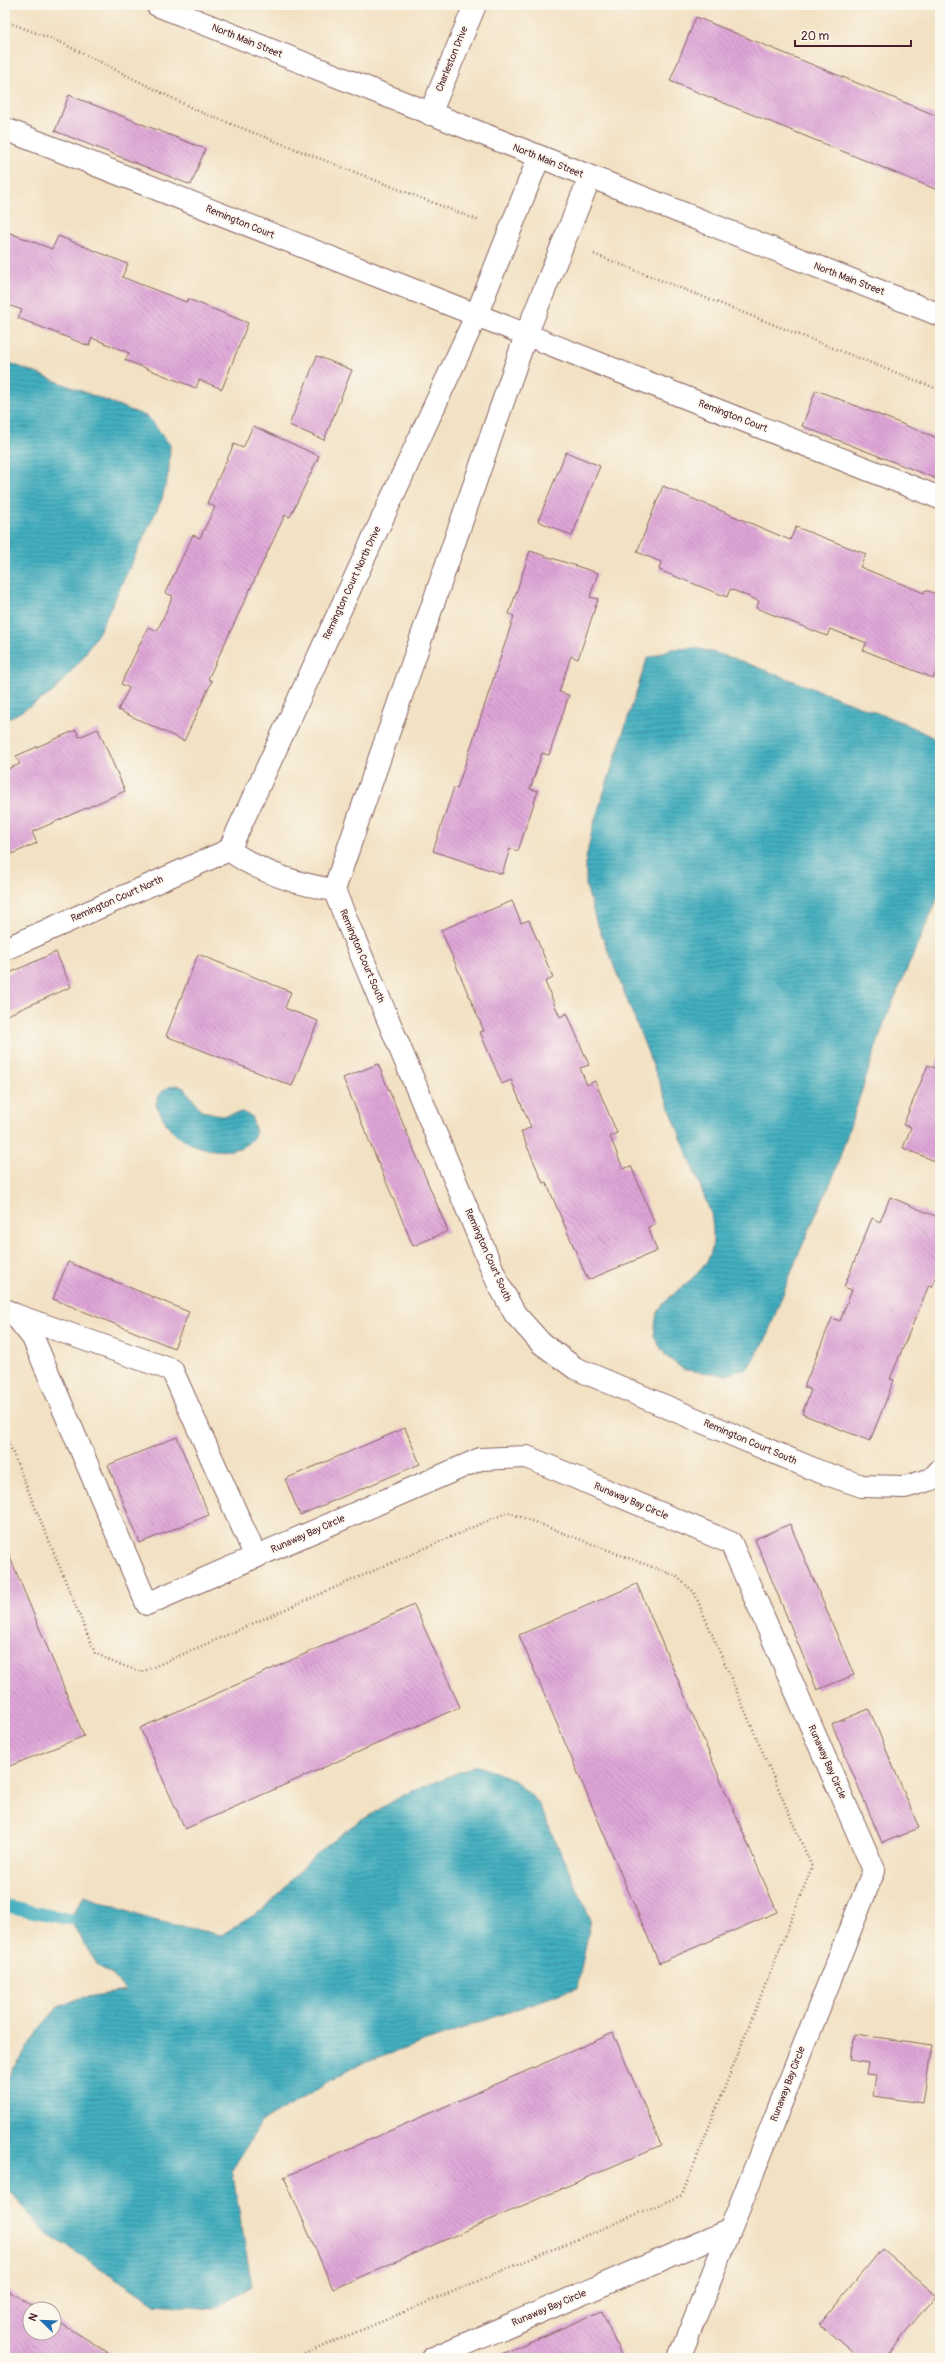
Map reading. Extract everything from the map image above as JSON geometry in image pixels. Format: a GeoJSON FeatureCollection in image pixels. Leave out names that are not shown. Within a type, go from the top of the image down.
{"type":"FeatureCollection","features":[{"type":"Feature","properties":{"kind":"street","name":"North Main Street"},"geometry":{"type":"LineString","coordinates":[[156,5],[940,315]]}},
{"type":"Feature","properties":{"kind":"street","name":"Charleston Drive"},"geometry":{"type":"LineString","coordinates":[[430,114],[475,5]]}},
{"type":"Feature","properties":{"kind":"street","name":"Remington Court"},"geometry":{"type":"LineString","coordinates":[[5,129],[940,498]]}},
{"type":"Feature","properties":{"kind":"street"},"geometry":{"type":"LineString","coordinates":[[476,316],[539,157]]}},
{"type":"Feature","properties":{"kind":"street"},"geometry":{"type":"LineString","coordinates":[[229,850],[246,862],[276,876],[306,886],[334,890],[526,335],[590,177]]}},
{"type":"Feature","properties":{"kind":"street","name":"Remington Court North Drive"},"geometry":{"type":"LineString","coordinates":[[229,850],[476,316]]}},
{"type":"Feature","properties":{"kind":"street","name":"Remington Court North"},"geometry":{"type":"LineString","coordinates":[[5,949],[229,850]]}},
{"type":"Feature","properties":{"kind":"street","name":"Remington Court South"},"geometry":{"type":"LineString","coordinates":[[334,890],[498,1283],[515,1314],[541,1343],[575,1368],[818,1471],[862,1486],[905,1487],[932,1479],[940,1470]]}},
{"type":"Feature","properties":{"kind":"street"},"geometry":{"type":"LineString","coordinates":[[10,1313],[172,1370],[256,1557]]}},
{"type":"Feature","properties":{"kind":"street","name":"Runaway Bay Circle"},"geometry":{"type":"LineString","coordinates":[[10,1313],[33,1338],[147,1604],[480,1459],[527,1457],[731,1543],[874,1870],[679,2358]]}},
{"type":"Feature","properties":{"kind":"street","name":"Runaway Bay Circle"},"geometry":{"type":"LineString","coordinates":[[433,2358],[730,2230]]}},
{"type":"Feature","properties":{"kind":"path"},"geometry":{"type":"LineString","coordinates":[[5,21],[62,43],[198,111],[509,232]]}},
{"type":"Feature","properties":{"kind":"path"},"geometry":{"type":"LineString","coordinates":[[562,246],[589,252],[940,390]]}},
{"type":"Feature","properties":{"kind":"path"},"geometry":{"type":"LineString","coordinates":[[5,1434],[95,1653],[115,1663],[142,1672],[508,1512],[676,1576],[694,1592],[812,1867],[682,2195],[294,2358]]}},
{"type":"Feature","properties":{"kind":"water"},"geometry":{"type":"Polygon","coordinates":[[[5,361],[148,417],[170,445],[169,471],[162,499],[100,630],[81,660],[52,693],[5,721],[5,361]]]}},
{"type":"Feature","properties":{"kind":"water"},"geometry":{"type":"Polygon","coordinates":[[[696,648],[733,658],[904,723],[940,741],[940,893],[885,1020],[834,1175],[798,1255],[765,1341],[747,1369],[726,1375],[684,1370],[666,1356],[654,1337],[656,1318],[661,1307],[671,1296],[696,1275],[708,1259],[713,1240],[711,1214],[595,918],[586,885],[586,858],[593,826],[647,659],[671,649],[696,648]]]}},
{"type":"Feature","properties":{"kind":"water"},"geometry":{"type":"Polygon","coordinates":[[[177,1085],[184,1088],[202,1111],[225,1116],[242,1112],[251,1116],[256,1132],[250,1141],[241,1147],[230,1150],[206,1149],[194,1145],[174,1133],[164,1120],[156,1104],[163,1091],[169,1087],[177,1085]]]}},
{"type":"Feature","properties":{"kind":"water"},"geometry":{"type":"Polygon","coordinates":[[[476,1765],[513,1779],[538,1802],[591,1920],[577,1988],[353,2067],[261,2123],[232,2170],[252,2286],[214,2309],[155,2304],[45,2232],[5,2186],[5,2082],[39,2029],[58,2007],[80,1998],[125,1991],[112,1974],[98,1966],[69,1919],[84,1896],[149,1919],[221,1935],[264,1909],[313,1857],[352,1826],[403,1795],[476,1765]]]}},
{"type":"Feature","properties":{"kind":"building"},"geometry":{"type":"Polygon","coordinates":[[[696,17],[940,117],[940,191],[670,81],[696,17]]]}},
{"type":"Feature","properties":{"kind":"building"},"geometry":{"type":"Polygon","coordinates":[[[69,95],[205,149],[191,185],[55,131],[69,95]]]}},
{"type":"Feature","properties":{"kind":"building"},"geometry":{"type":"Polygon","coordinates":[[[5,231],[52,249],[58,236],[128,264],[122,277],[186,302],[188,299],[248,323],[222,389],[199,380],[196,388],[125,360],[129,353],[92,338],[89,346],[18,318],[22,310],[5,304],[5,231]]]}},
{"type":"Feature","properties":{"kind":"building"},"geometry":{"type":"Polygon","coordinates":[[[317,356],[352,370],[324,440],[289,425],[317,356]]]}},
{"type":"Feature","properties":{"kind":"building"},"geometry":{"type":"Polygon","coordinates":[[[816,390],[940,439],[940,473],[937,479],[802,426],[816,390]]]}},
{"type":"Feature","properties":{"kind":"building"},"geometry":{"type":"Polygon","coordinates":[[[253,426],[319,456],[290,517],[285,515],[208,679],[212,681],[184,741],[118,710],[129,688],[121,684],[148,627],[157,631],[173,596],[165,593],[193,535],[200,538],[215,507],[207,503],[234,444],[243,448],[253,426]]]}},
{"type":"Feature","properties":{"kind":"building"},"geometry":{"type":"Polygon","coordinates":[[[566,452],[600,466],[572,536],[538,521],[566,452]]]}},
{"type":"Feature","properties":{"kind":"building"},"geometry":{"type":"Polygon","coordinates":[[[663,486],[790,540],[796,527],[866,554],[860,567],[924,593],[925,590],[940,595],[940,672],[937,670],[933,678],[863,650],[867,643],[830,629],[827,636],[756,608],[759,601],[730,589],[727,597],[659,570],[661,562],[637,552],[663,486]]]}},
{"type":"Feature","properties":{"kind":"building"},"geometry":{"type":"Polygon","coordinates":[[[530,551],[598,573],[590,597],[598,599],[578,659],[571,656],[559,692],[569,695],[549,755],[542,753],[530,789],[538,791],[518,851],[510,849],[502,874],[433,851],[454,787],[457,789],[514,616],[509,614],[530,551]]]}},
{"type":"Feature","properties":{"kind":"building"},"geometry":{"type":"Polygon","coordinates":[[[98,729],[125,791],[32,832],[37,843],[5,857],[5,770],[20,764],[16,756],[76,730],[79,737],[98,729]]]}},
{"type":"Feature","properties":{"kind":"building"},"geometry":{"type":"Polygon","coordinates":[[[512,901],[521,923],[529,920],[553,978],[545,982],[560,1017],[567,1013],[589,1065],[580,1068],[587,1085],[595,1081],[617,1133],[610,1136],[623,1169],[631,1166],[655,1224],[648,1227],[657,1251],[588,1280],[546,1182],[543,1183],[521,1132],[531,1127],[511,1080],[502,1084],[480,1032],[484,1031],[441,930],[512,901]]]}},
{"type":"Feature","properties":{"kind":"building"},"geometry":{"type":"Polygon","coordinates":[[[56,952],[71,987],[5,1016],[5,975],[56,952]]]}},
{"type":"Feature","properties":{"kind":"building"},"geometry":{"type":"Polygon","coordinates":[[[198,954],[291,992],[285,1008],[318,1021],[292,1086],[166,1036],[198,954]]]}},
{"type":"Feature","properties":{"kind":"building"},"geometry":{"type":"Polygon","coordinates":[[[940,1055],[940,1163],[903,1148],[911,1127],[903,1125],[928,1065],[935,1068],[940,1055]]]}},
{"type":"Feature","properties":{"kind":"building"},"geometry":{"type":"Polygon","coordinates":[[[378,1064],[448,1231],[413,1246],[343,1078],[378,1064]]]}},
{"type":"Feature","properties":{"kind":"building"},"geometry":{"type":"Polygon","coordinates":[[[890,1197],[940,1218],[940,1267],[932,1287],[929,1285],[890,1379],[894,1380],[870,1441],[802,1414],[811,1390],[804,1387],[832,1318],[840,1321],[852,1290],[844,1287],[872,1218],[880,1222],[890,1197]]]}},
{"type":"Feature","properties":{"kind":"building"},"geometry":{"type":"Polygon","coordinates":[[[68,1262],[189,1312],[174,1348],[53,1299],[68,1262]]]}},
{"type":"Feature","properties":{"kind":"building"},"geometry":{"type":"Polygon","coordinates":[[[405,1428],[420,1464],[300,1515],[285,1479],[405,1428]]]}},
{"type":"Feature","properties":{"kind":"building"},"geometry":{"type":"Polygon","coordinates":[[[177,1437],[209,1515],[140,1543],[108,1465],[177,1437]]]}},
{"type":"Feature","properties":{"kind":"building"},"geometry":{"type":"Polygon","coordinates":[[[790,1524],[854,1675],[817,1690],[755,1539],[790,1524]]]}},
{"type":"Feature","properties":{"kind":"building"},"geometry":{"type":"Polygon","coordinates":[[[5,1545],[84,1736],[5,1768],[5,1545]]]}},
{"type":"Feature","properties":{"kind":"building"},"geometry":{"type":"Polygon","coordinates":[[[637,1584],[777,1912],[659,1963],[519,1635],[637,1584]]]}},
{"type":"Feature","properties":{"kind":"building"},"geometry":{"type":"Polygon","coordinates":[[[414,1605],[460,1707],[185,1829],[140,1728],[414,1605]]]}},
{"type":"Feature","properties":{"kind":"building"},"geometry":{"type":"Polygon","coordinates":[[[869,1709],[919,1828],[882,1843],[832,1724],[869,1709]]]}},
{"type":"Feature","properties":{"kind":"building"},"geometry":{"type":"Polygon","coordinates":[[[613,2033],[661,2145],[333,2289],[284,2177],[613,2033]]]}},
{"type":"Feature","properties":{"kind":"building"},"geometry":{"type":"Polygon","coordinates":[[[854,2034],[932,2045],[923,2103],[873,2096],[876,2075],[866,2074],[868,2063],[850,2060],[854,2034]]]}},
{"type":"Feature","properties":{"kind":"building"},"geometry":{"type":"Polygon","coordinates":[[[882,2249],[936,2295],[884,2358],[859,2358],[819,2324],[882,2249]]]}},
{"type":"Feature","properties":{"kind":"building"},"geometry":{"type":"Polygon","coordinates":[[[5,2289],[25,2301],[22,2301],[22,2341],[62,2341],[62,2324],[117,2358],[5,2358],[5,2289]]]}},
{"type":"Feature","properties":{"kind":"building"},"geometry":{"type":"Polygon","coordinates":[[[602,2311],[622,2358],[492,2358],[602,2311]]]}},
{"type":"Feature","properties":{"kind":"waterway"},"geometry":{"type":"LineString","coordinates":[[5,1906],[69,1919]]}}]}
